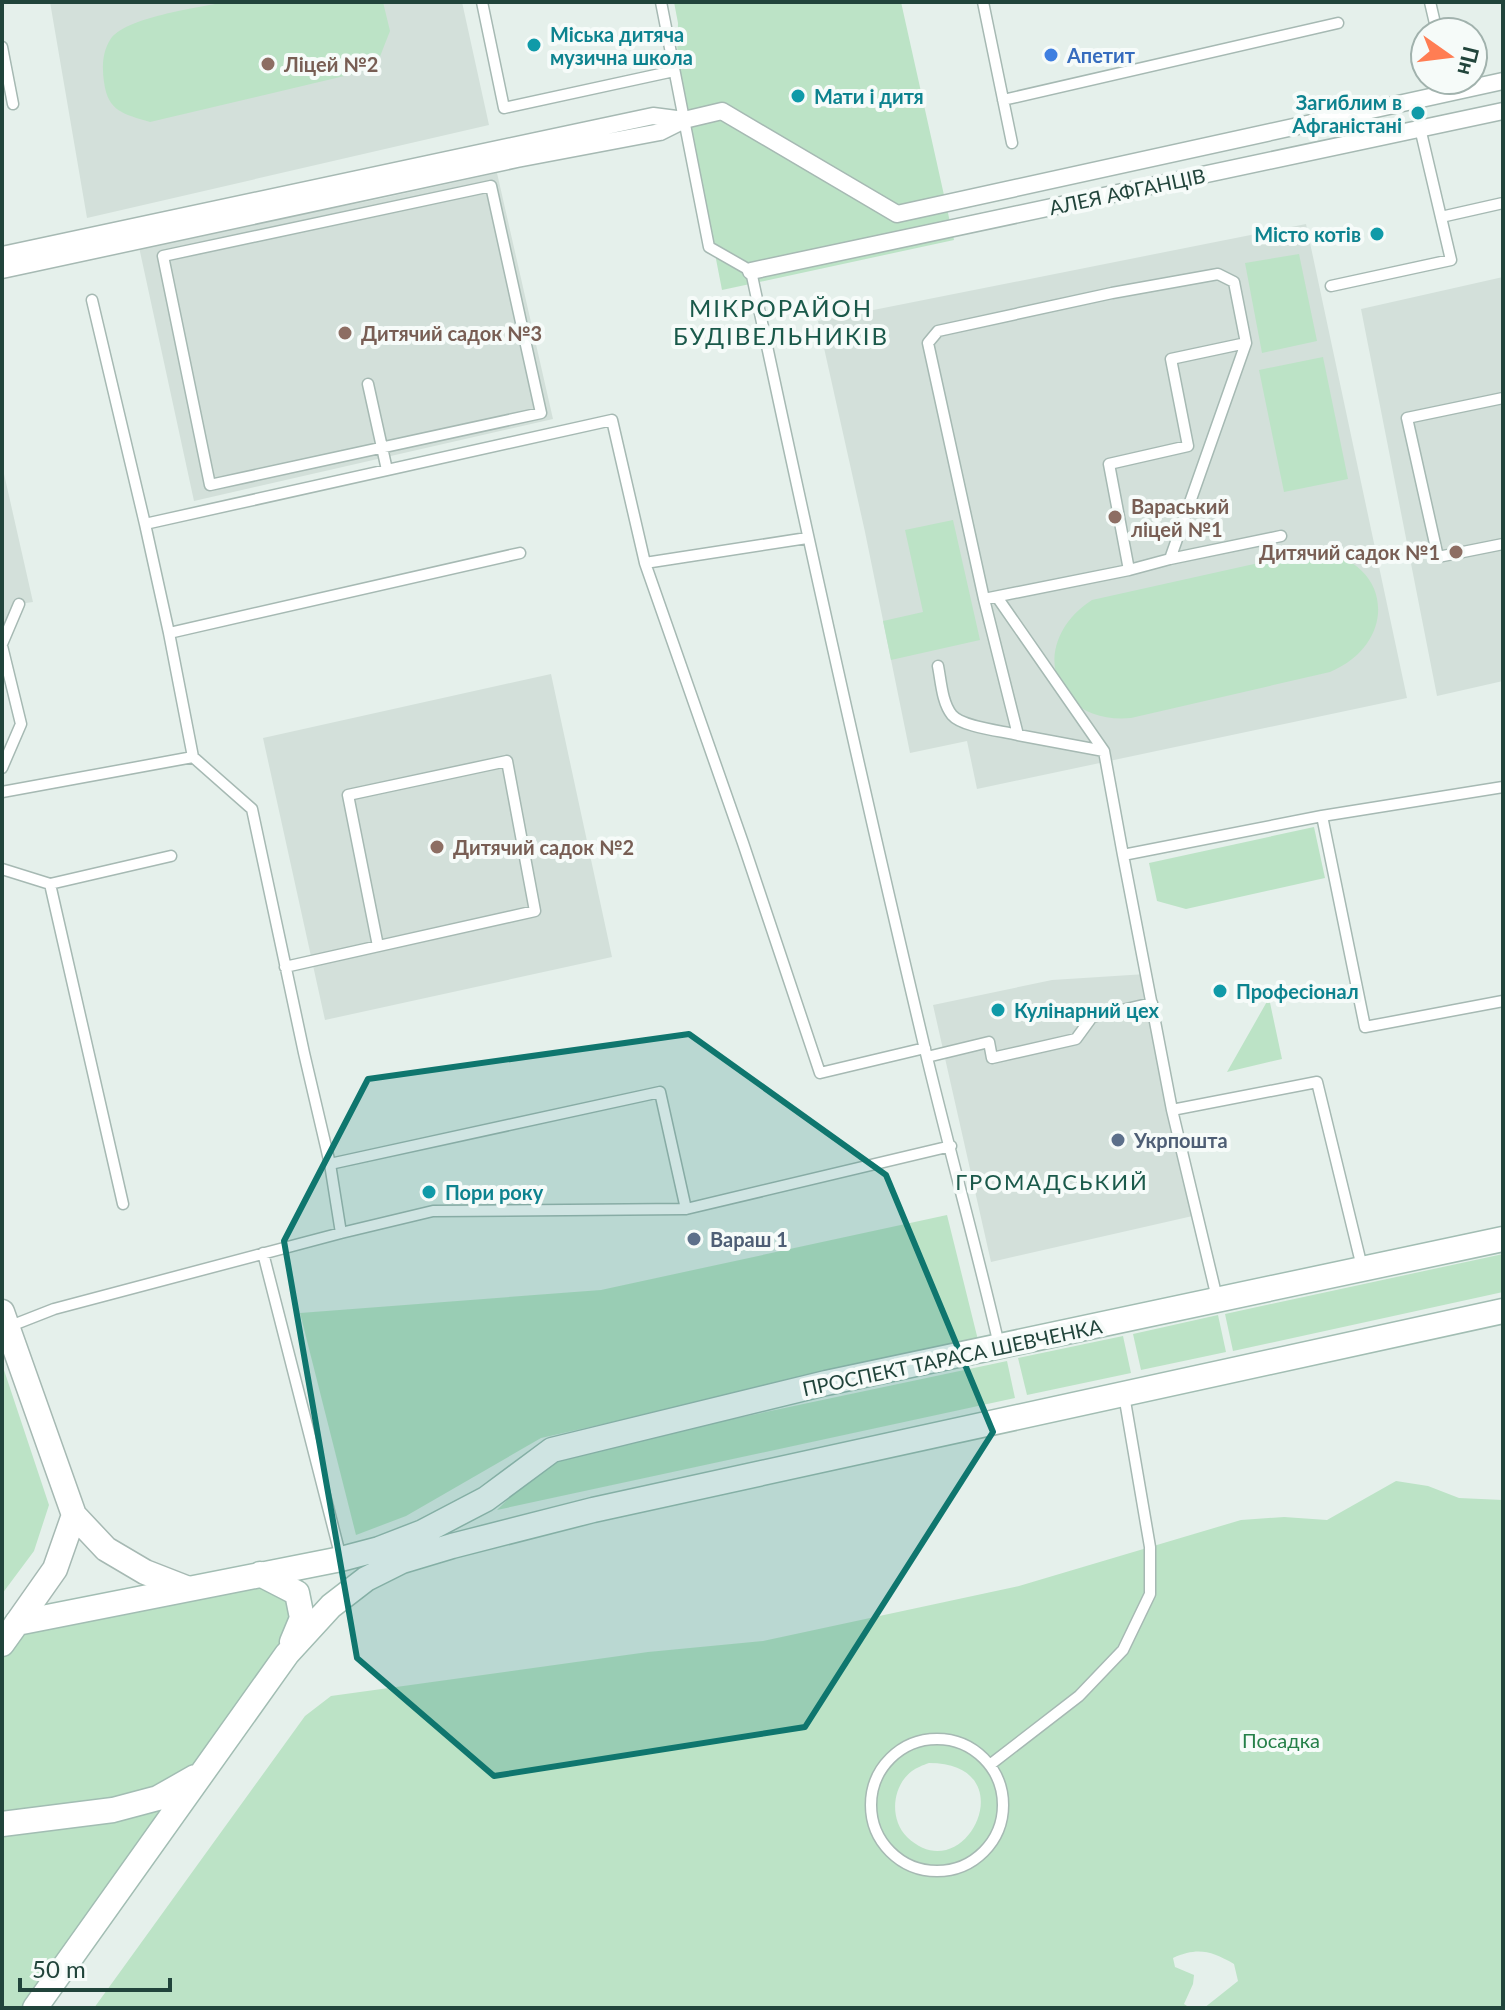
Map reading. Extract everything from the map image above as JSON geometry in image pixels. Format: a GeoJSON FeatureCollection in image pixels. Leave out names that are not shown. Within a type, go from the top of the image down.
{"type":"FeatureCollection","features":[{"type":"Feature","properties":{"kind":"main road","name":"ПРОСПЕКТ ТАРАСА ШЕВЧЕНКА"},"geometry":{"type":"LineString","coordinates":[[17,1623],[379,1549],[423,1532],[486,1499],[552,1450],[826,1383],[1503,1239]]}},
{"type":"Feature","properties":{"kind":"main road"},"geometry":{"type":"LineString","coordinates":[[35,2008],[287,1654],[331,1606],[366,1579],[402,1561],[593,1510],[1503,1311]]}},
{"type":"Feature","properties":{"kind":"main road"},"geometry":{"type":"LineString","coordinates":[[5,1320],[74,1515],[106,1549],[145,1572],[186,1588]]}},
{"type":"Feature","properties":{"kind":"main road"},"geometry":{"type":"LineString","coordinates":[[2,1644],[55,1569],[74,1515]]}},
{"type":"Feature","properties":{"kind":"main road"},"geometry":{"type":"LineString","coordinates":[[260,1574],[297,1593],[302,1618],[287,1654]]}},
{"type":"Feature","properties":{"kind":"main road"},"geometry":{"type":"LineString","coordinates":[[2,1824],[113,1810],[158,1798],[202,1773]]}},
{"type":"Feature","properties":{"kind":"street","name":"АЛЕЯ АФГАНЦІВ"},"geometry":{"type":"LineString","coordinates":[[684,120],[722,111],[897,214],[1503,81]]}},
{"type":"Feature","properties":{"kind":"street","name":"АЛЕЯ АФГАНЦІВ"},"geometry":{"type":"LineString","coordinates":[[751,271],[1503,111]]}},
{"type":"Feature","properties":{"kind":"street"},"geometry":{"type":"LineString","coordinates":[[2,255],[653,116],[684,120]]}},
{"type":"Feature","properties":{"kind":"street"},"geometry":{"type":"LineString","coordinates":[[2,270],[517,159],[660,132],[684,120]]}},
{"type":"Feature","properties":{"kind":"lane"},"geometry":{"type":"LineString","coordinates":[[482,2],[504,108],[674,71]]}},
{"type":"Feature","properties":{"kind":"lane"},"geometry":{"type":"LineString","coordinates":[[661,2],[709,247],[751,271],[807,538],[926,1053],[999,1347]]}},
{"type":"Feature","properties":{"kind":"lane"},"geometry":{"type":"LineString","coordinates":[[983,2],[1012,143]]}},
{"type":"Feature","properties":{"kind":"lane"},"geometry":{"type":"LineString","coordinates":[[1003,100],[1338,23]]}},
{"type":"Feature","properties":{"kind":"lane"},"geometry":{"type":"LineString","coordinates":[[2,47],[13,104]]}},
{"type":"Feature","properties":{"kind":"lane"},"geometry":{"type":"LineString","coordinates":[[1331,286],[1451,260],[1420,128]]}},
{"type":"Feature","properties":{"kind":"lane"},"geometry":{"type":"LineString","coordinates":[[491,186],[541,413],[382,447],[210,485],[163,256],[491,186]]}},
{"type":"Feature","properties":{"kind":"lane"},"geometry":{"type":"LineString","coordinates":[[1441,217],[1503,203]]}},
{"type":"Feature","properties":{"kind":"lane"},"geometry":{"type":"LineString","coordinates":[[1018,735],[928,347],[938,331],[1112,293],[1218,274],[1234,282],[1246,343],[1170,559]]}},
{"type":"Feature","properties":{"kind":"lane"},"geometry":{"type":"LineString","coordinates":[[92,300],[145,524],[193,757],[252,809],[330,1164],[341,1233]]}},
{"type":"Feature","properties":{"kind":"lane"},"geometry":{"type":"LineString","coordinates":[[1188,446],[1171,359],[1246,343]]}},
{"type":"Feature","properties":{"kind":"lane"},"geometry":{"type":"LineString","coordinates":[[368,384],[387,470]]}},
{"type":"Feature","properties":{"kind":"lane"},"geometry":{"type":"LineString","coordinates":[[1503,398],[1407,418],[1438,557],[1503,544]]}},
{"type":"Feature","properties":{"kind":"lane"},"geometry":{"type":"LineString","coordinates":[[145,524],[612,420],[645,563],[820,1073],[989,1042],[992,1058],[1076,1039],[1092,1017],[1152,1003]]}},
{"type":"Feature","properties":{"kind":"lane"},"geometry":{"type":"LineString","coordinates":[[1129,570],[1109,464],[1210,441]]}},
{"type":"Feature","properties":{"kind":"lane"},"geometry":{"type":"LineString","coordinates":[[984,599],[1281,536]]}},
{"type":"Feature","properties":{"kind":"lane"},"geometry":{"type":"LineString","coordinates":[[645,563],[807,538]]}},
{"type":"Feature","properties":{"kind":"lane"},"geometry":{"type":"LineString","coordinates":[[169,633],[520,553]]}},
{"type":"Feature","properties":{"kind":"lane"},"geometry":{"type":"LineString","coordinates":[[997,597],[1104,751],[1172,1110],[1218,1300]]}},
{"type":"Feature","properties":{"kind":"lane"},"geometry":{"type":"LineString","coordinates":[[2,768],[21,724],[2,645],[19,604]]}},
{"type":"Feature","properties":{"kind":"lane"},"geometry":{"type":"LineString","coordinates":[[938,666],[946,705],[952,717],[967,724],[1104,751]]}},
{"type":"Feature","properties":{"kind":"lane"},"geometry":{"type":"LineString","coordinates":[[2,792],[193,757]]}},
{"type":"Feature","properties":{"kind":"lane"},"geometry":{"type":"LineString","coordinates":[[285,967],[535,911],[507,761],[348,795],[378,946]]}},
{"type":"Feature","properties":{"kind":"lane"},"geometry":{"type":"LineString","coordinates":[[1123,855],[1322,816],[1503,787]]}},
{"type":"Feature","properties":{"kind":"lane"},"geometry":{"type":"LineString","coordinates":[[1322,816],[1365,1027],[1503,1001]]}},
{"type":"Feature","properties":{"kind":"lane"},"geometry":{"type":"LineString","coordinates":[[2,869],[50,884],[171,856]]}},
{"type":"Feature","properties":{"kind":"lane"},"geometry":{"type":"LineString","coordinates":[[50,884],[123,1204]]}},
{"type":"Feature","properties":{"kind":"lane"},"geometry":{"type":"LineString","coordinates":[[1172,1110],[1317,1082],[1362,1269]]}},
{"type":"Feature","properties":{"kind":"lane"},"geometry":{"type":"LineString","coordinates":[[330,1164],[660,1092],[686,1209]]}},
{"type":"Feature","properties":{"kind":"lane"},"geometry":{"type":"LineString","coordinates":[[5,1320],[433,1211],[686,1209],[951,1146]]}},
{"type":"Feature","properties":{"kind":"lane"},"geometry":{"type":"LineString","coordinates":[[263,1253],[341,1559]]}},
{"type":"Feature","properties":{"kind":"lane"},"geometry":{"type":"LineString","coordinates":[[991,1764],[1079,1696],[1123,1650],[1150,1594],[1150,1547],[1124,1393]]}},
{"type":"Feature","properties":{"kind":"lane"},"geometry":{"type":"LineString","coordinates":[[925,1739],[949,1739],[972,1748],[991,1764],[1002,1786],[1004,1811],[998,1835],[983,1854],[962,1868],[938,1872],[913,1868],[892,1855],[877,1836],[871,1812],[873,1787],[884,1765],[902,1748],[925,1739]]}},
{"type":"Feature","properties":{"kind":"highlighted area"},"geometry":{"type":"Polygon","coordinates":[[[689,1034],[886,1175],[993,1432],[805,1727],[494,1776],[357,1658],[284,1241],[368,1079],[689,1034]]]}},
{"type":"Feature","properties":{"kind":"shaded area","name":"Ліцей №2"},"geometry":{"type":"Polygon","coordinates":[[[50,2],[462,2],[489,125],[87,218],[50,2]]]}},
{"type":"Feature","properties":{"kind":"shaded area","name":"Дитячий садок №3"},"geometry":{"type":"Polygon","coordinates":[[[497,173],[553,419],[194,501],[139,247],[497,173]]]}},
{"type":"Feature","properties":{"kind":"shaded area","name":"Вараський ліцей №1"},"geometry":{"type":"Polygon","coordinates":[[[1306,224],[1407,698],[977,789],[967,741],[910,753],[818,321],[1306,224]]]}},
{"type":"Feature","properties":{"kind":"shaded area","name":"Дитячий садок №1"},"geometry":{"type":"Polygon","coordinates":[[[1503,277],[1503,681],[1437,696],[1361,309],[1503,277]]]}},
{"type":"Feature","properties":{"kind":"shaded area"},"geometry":{"type":"Polygon","coordinates":[[[2,465],[33,602],[19,604],[2,644],[2,465]]]}},
{"type":"Feature","properties":{"kind":"shaded area","name":"Дитячий садок №2"},"geometry":{"type":"Polygon","coordinates":[[[551,674],[612,957],[325,1020],[263,738],[551,674]]]}},
{"type":"Feature","properties":{"kind":"shaded area"},"geometry":{"type":"Polygon","coordinates":[[[1146,974],[1197,1215],[991,1262],[933,1005],[1052,980],[1146,974]]]}},
{"type":"Feature","properties":{"kind":"green space"},"geometry":{"type":"Polygon","coordinates":[[[225,2],[383,2],[390,31],[379,59],[357,73],[150,122],[125,114],[113,106],[106,92],[103,66],[107,45],[118,32],[145,19],[225,2]]]}},
{"type":"Feature","properties":{"kind":"green space"},"geometry":{"type":"Polygon","coordinates":[[[674,2],[901,2],[954,240],[722,290],[677,58],[678,23],[674,2]]]}},
{"type":"Feature","properties":{"kind":"green space"},"geometry":{"type":"Polygon","coordinates":[[[1299,254],[1317,341],[1262,353],[1245,263],[1299,254]]]}},
{"type":"Feature","properties":{"kind":"green space"},"geometry":{"type":"Polygon","coordinates":[[[1323,357],[1348,479],[1284,492],[1259,370],[1323,357]]]}},
{"type":"Feature","properties":{"kind":"green space"},"geometry":{"type":"Polygon","coordinates":[[[953,520],[980,640],[891,660],[883,621],[923,612],[905,530],[953,520]]]}},
{"type":"Feature","properties":{"kind":"green space"},"geometry":{"type":"Polygon","coordinates":[[[1313,551],[1339,557],[1359,568],[1372,584],[1378,602],[1377,622],[1368,641],[1353,658],[1330,672],[1131,718],[1104,717],[1082,709],[1067,695],[1057,678],[1055,658],[1059,638],[1071,618],[1092,600],[1313,551]]]}},
{"type":"Feature","properties":{"kind":"green space"},"geometry":{"type":"Polygon","coordinates":[[[1314,827],[1325,878],[1186,909],[1157,901],[1149,863],[1314,827]]]}},
{"type":"Feature","properties":{"kind":"green space"},"geometry":{"type":"Polygon","coordinates":[[[1269,998],[1282,1059],[1227,1072],[1269,998]]]}},
{"type":"Feature","properties":{"kind":"green space"},"geometry":{"type":"Polygon","coordinates":[[[947,1215],[978,1340],[541,1438],[406,1516],[356,1535],[300,1313],[601,1290],[947,1215]]]}},
{"type":"Feature","properties":{"kind":"green space"},"geometry":{"type":"Polygon","coordinates":[[[1503,1254],[1503,1292],[1233,1351],[1225,1314],[1503,1254]]]}},
{"type":"Feature","properties":{"kind":"green space"},"geometry":{"type":"Polygon","coordinates":[[[1218,1315],[1226,1352],[1141,1370],[1133,1334],[1218,1315]]]}},
{"type":"Feature","properties":{"kind":"green space"},"geometry":{"type":"Polygon","coordinates":[[[1123,1336],[1131,1373],[1027,1395],[1018,1358],[1123,1336]]]}},
{"type":"Feature","properties":{"kind":"green space"},"geometry":{"type":"Polygon","coordinates":[[[1007,1361],[1015,1398],[497,1510],[541,1470],[572,1453],[1007,1361]]]}},
{"type":"Feature","properties":{"kind":"green space"},"geometry":{"type":"Polygon","coordinates":[[[2,1364],[49,1505],[34,1551],[2,1594],[2,1364]]]}},
{"type":"Feature","properties":{"kind":"green space","name":"Посадка"},"geometry":{"type":"Polygon","coordinates":[[[1396,1481],[1428,1486],[1459,1498],[1503,1500],[1503,2008],[1204,2008],[1238,1981],[1234,1964],[1211,1953],[1197,1952],[1173,1958],[1175,1967],[1194,1975],[1184,2004],[1190,2008],[94,2008],[305,1716],[331,1696],[648,1652],[763,1641],[1019,1586],[1241,1520],[1284,1517],[1327,1520],[1396,1481]],[[929,1763],[912,1771],[900,1785],[895,1812],[901,1830],[929,1850],[949,1849],[966,1838],[977,1821],[981,1801],[975,1782],[959,1768],[929,1763]]]}},
{"type":"Feature","properties":{"kind":"green space"},"geometry":{"type":"Polygon","coordinates":[[[278,1581],[302,1618],[35,2008],[2,2008],[2,1644],[17,1623],[278,1581]]]}},
{"type":"Feature","properties":{"kind":"place","name":"Міська дитяча музична школа"},"geometry":{"type":"Point","coordinates":[534,45]}},
{"type":"Feature","properties":{"kind":"place","name":"Апетит"},"geometry":{"type":"Point","coordinates":[1051,55]}},
{"type":"Feature","properties":{"kind":"place","name":"Ліцей №2"},"geometry":{"type":"Point","coordinates":[268,64]}},
{"type":"Feature","properties":{"kind":"place","name":"Мати і дитя"},"geometry":{"type":"Point","coordinates":[798,96]}},
{"type":"Feature","properties":{"kind":"place","name":"Загиблим в Афганістані"},"geometry":{"type":"Point","coordinates":[1418,113]}},
{"type":"Feature","properties":{"kind":"place","name":"Місто котів"},"geometry":{"type":"Point","coordinates":[1377,234]}},
{"type":"Feature","properties":{"kind":"place","name":"Дитячий садок №3"},"geometry":{"type":"Point","coordinates":[345,333]}},
{"type":"Feature","properties":{"kind":"place","name":"Вараський ліцей №1"},"geometry":{"type":"Point","coordinates":[1115,517]}},
{"type":"Feature","properties":{"kind":"place","name":"Дитячий садок №1"},"geometry":{"type":"Point","coordinates":[1456,552]}},
{"type":"Feature","properties":{"kind":"place","name":"Дитячий садок №2"},"geometry":{"type":"Point","coordinates":[437,847]}},
{"type":"Feature","properties":{"kind":"place","name":"Професіонал"},"geometry":{"type":"Point","coordinates":[1220,991]}},
{"type":"Feature","properties":{"kind":"place","name":"Кулінарний цех"},"geometry":{"type":"Point","coordinates":[998,1010]}},
{"type":"Feature","properties":{"kind":"place","name":"Укрпошта"},"geometry":{"type":"Point","coordinates":[1118,1140]}},
{"type":"Feature","properties":{"kind":"place","name":"Пори року"},"geometry":{"type":"Point","coordinates":[429,1192]}},
{"type":"Feature","properties":{"kind":"place","name":"Вараш 1"},"geometry":{"type":"Point","coordinates":[694,1239]}},
{"type":"Feature","properties":{"kind":"district","name":"МІКРОРАЙОН БУДІВЕЛЬНИКІВ"},"geometry":{"type":"Point","coordinates":[781,321]}},
{"type":"Feature","properties":{"kind":"district","name":"ГРОМАДСЬКИЙ"},"geometry":{"type":"Point","coordinates":[1052,1181]}}]}
